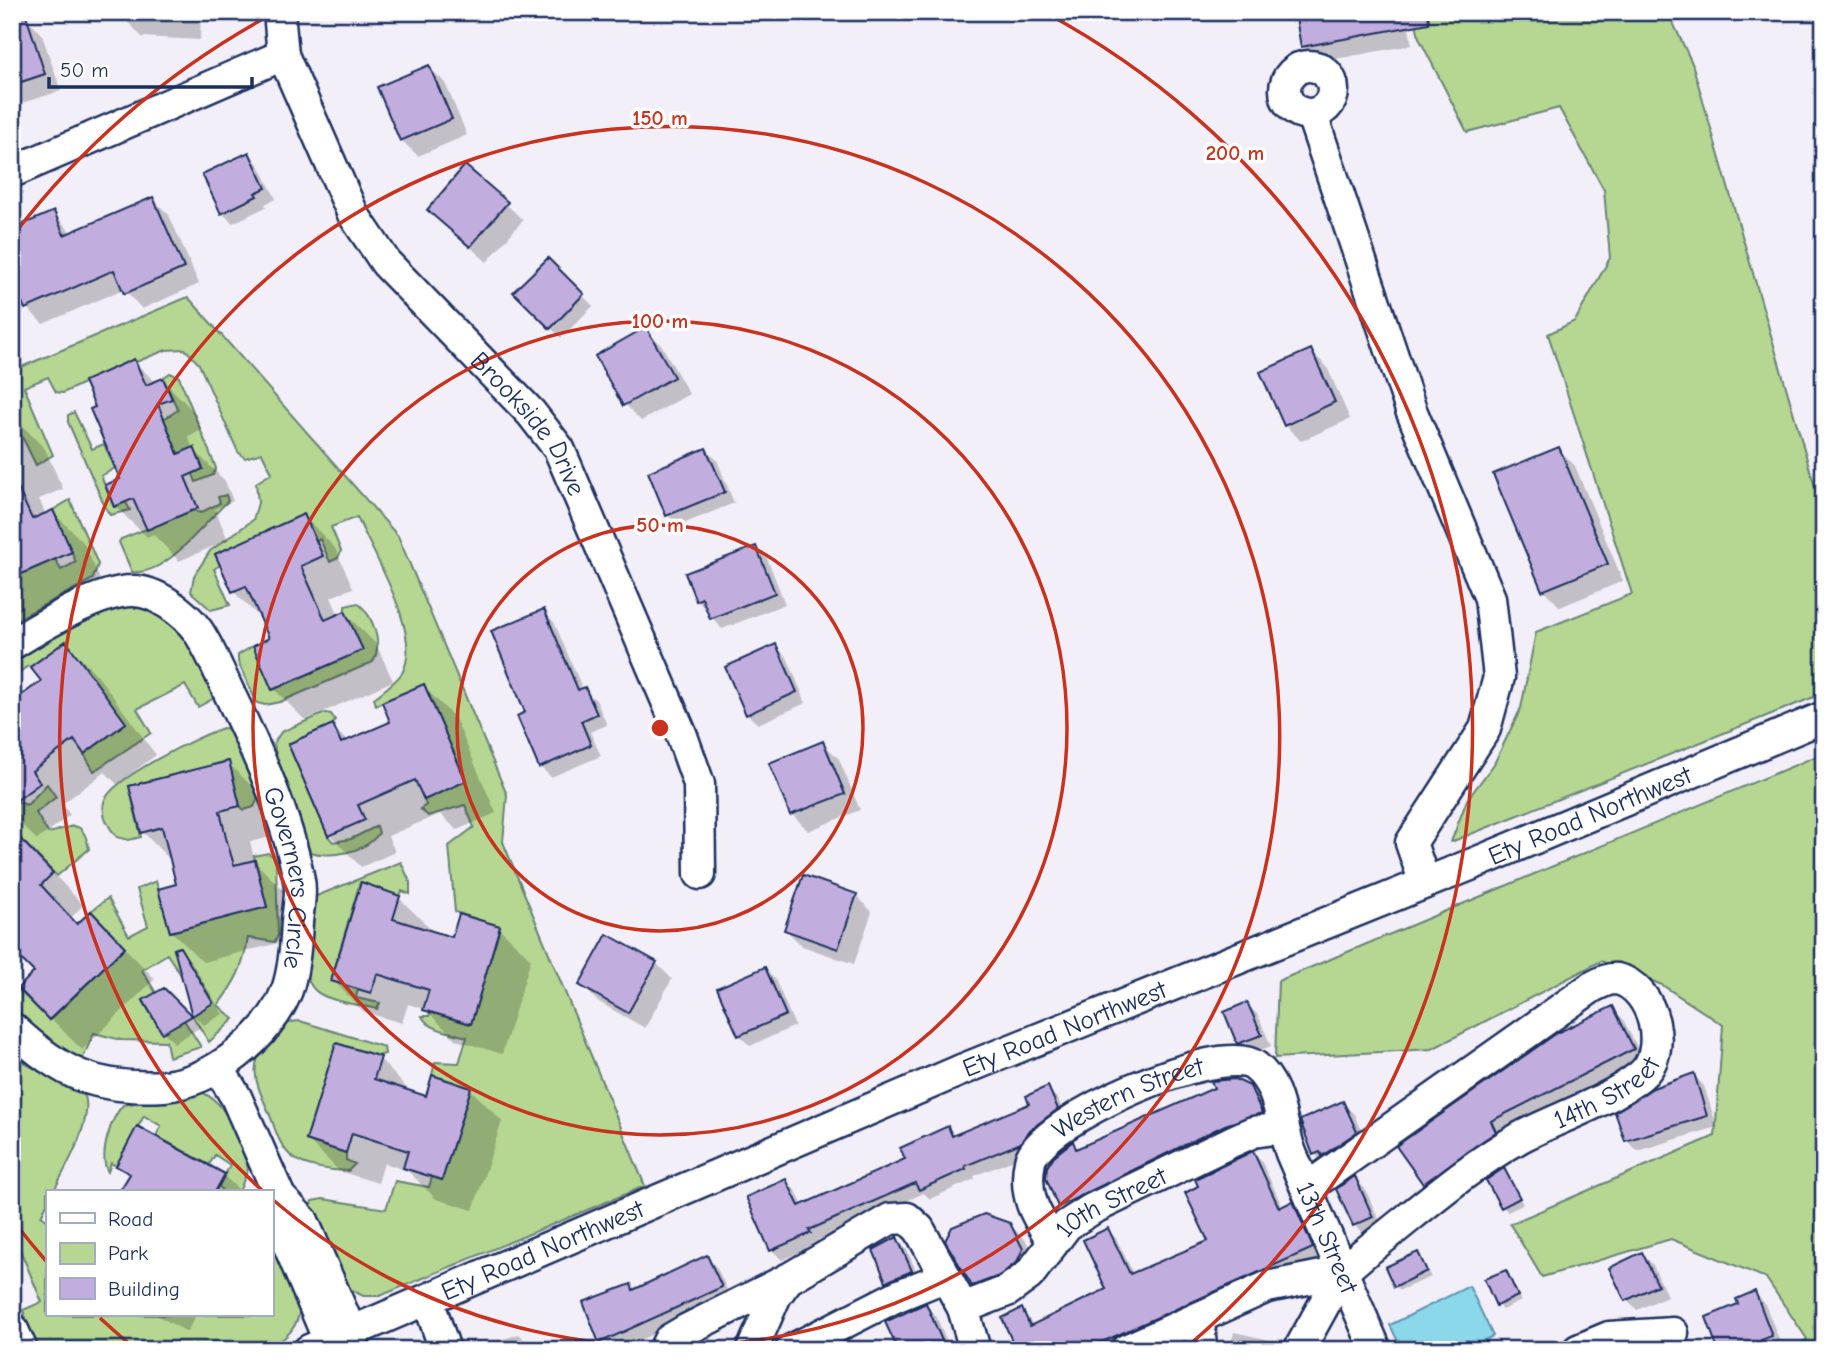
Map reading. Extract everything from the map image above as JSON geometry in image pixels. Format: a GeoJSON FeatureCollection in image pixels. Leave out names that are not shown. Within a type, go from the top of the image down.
{"type":"FeatureCollection","features":[{"type":"Feature","properties":{"kind":"street","name":"Brookside Drive"},"geometry":{"type":"LineString","coordinates":[[279,12],[284,55],[353,214],[386,262],[531,414],[559,449],[677,724],[699,784],[700,874]]}},
{"type":"Feature","properties":{"kind":"street"},"geometry":{"type":"LineString","coordinates":[[12,172],[284,55]]}},
{"type":"Feature","properties":{"kind":"street"},"geometry":{"type":"LineString","coordinates":[[1312,115],[1411,410],[1490,597],[1499,677],[1485,729],[1411,843],[1425,883]]}},
{"type":"Feature","properties":{"kind":"street","name":"Governers Circle"},"geometry":{"type":"LineString","coordinates":[[12,644],[87,604],[132,591],[154,596],[197,630],[249,734],[278,808],[300,882],[288,987],[282,1002],[246,1047],[219,1069],[177,1085],[132,1088],[86,1080],[40,1054],[12,1028]]}},
{"type":"Feature","properties":{"kind":"street","name":"Ety Road Northwest"},"geometry":{"type":"LineString","coordinates":[[330,1341],[959,1072],[1824,717]]}},
{"type":"Feature","properties":{"kind":"street","name":"14th Street"},"geometry":{"type":"LineString","coordinates":[[1307,1188],[1592,986],[1608,979],[1619,979],[1647,1005],[1655,1031],[1656,1046],[1642,1075],[1520,1138],[1478,1166],[1342,1272]]}},
{"type":"Feature","properties":{"kind":"street","name":"Western Street"},"geometry":{"type":"LineString","coordinates":[[1052,1240],[1028,1198],[1030,1159],[1044,1142],[1062,1128],[1106,1102],[1203,1064],[1242,1059],[1254,1065],[1266,1077],[1275,1095],[1281,1128]]}},
{"type":"Feature","properties":{"kind":"street"},"geometry":{"type":"LineString","coordinates":[[219,1069],[236,1097],[280,1197],[281,1227],[330,1341]]}},
{"type":"Feature","properties":{"kind":"street","name":"13th Street"},"geometry":{"type":"LineString","coordinates":[[1281,1128],[1376,1350]]}},
{"type":"Feature","properties":{"kind":"street","name":"10th Street"},"geometry":{"type":"LineString","coordinates":[[963,1308],[1007,1291],[1029,1275],[1045,1258],[1052,1240],[1067,1225],[1092,1209],[1253,1132],[1281,1128]]}},
{"type":"Feature","properties":{"kind":"street"},"geometry":{"type":"LineString","coordinates":[[664,1350],[669,1340],[686,1330],[788,1279],[890,1219],[902,1217],[911,1219],[919,1229],[963,1308],[975,1350]]}},
{"type":"Feature","properties":{"kind":"street"},"geometry":{"type":"LineString","coordinates":[[1126,1350],[1267,1287],[1342,1272]]}},
{"type":"Feature","properties":{"kind":"street"},"geometry":{"type":"LineString","coordinates":[[1299,1350],[1342,1272]]}},
{"type":"Feature","properties":{"kind":"street"},"geometry":{"type":"LineString","coordinates":[[791,1350],[897,1296],[944,1277]]}},
{"type":"Feature","properties":{"kind":"street"},"geometry":{"type":"LineString","coordinates":[[752,1350],[776,1295],[788,1279]]}},
{"type":"Feature","properties":{"kind":"street"},"geometry":{"type":"LineString","coordinates":[[428,1300],[445,1350]]}},
{"type":"Feature","properties":{"kind":"street"},"geometry":{"type":"LineString","coordinates":[[1199,1318],[1201,1350]]}},
{"type":"Feature","properties":{"kind":"street"},"geometry":{"type":"LineString","coordinates":[[1578,1350],[1609,1337],[1672,1333]]}},
{"type":"Feature","properties":{"kind":"green space"},"geometry":{"type":"Polygon","coordinates":[[[1414,12],[1668,12],[1692,63],[1824,518],[1824,693],[1451,842],[1467,800],[1494,764],[1521,708],[1536,632],[1632,594],[1548,334],[1575,321],[1610,258],[1604,190],[1559,108],[1467,132],[1419,38],[1414,12]]]}},
{"type":"Feature","properties":{"kind":"green space"},"geometry":{"type":"Polygon","coordinates":[[[188,297],[398,536],[507,795],[503,842],[645,1186],[380,1296],[363,1296],[346,1287],[310,1208],[312,1201],[323,1199],[386,1209],[395,1181],[429,1187],[432,1177],[442,1180],[471,1088],[432,1075],[435,1062],[459,1063],[467,1037],[435,1028],[422,1016],[429,1016],[430,1012],[471,1024],[500,927],[455,912],[449,846],[474,827],[465,805],[428,816],[420,809],[426,805],[424,800],[466,781],[424,684],[376,705],[374,698],[402,673],[407,657],[402,617],[394,595],[357,517],[331,527],[341,551],[338,558],[330,562],[320,539],[316,542],[304,514],[215,554],[220,565],[214,569],[230,605],[211,610],[191,592],[194,576],[210,551],[253,520],[258,503],[256,483],[272,473],[262,453],[245,458],[238,452],[199,364],[185,349],[166,350],[136,362],[134,359],[63,393],[56,392],[48,377],[24,387],[53,455],[36,465],[12,416],[12,371],[188,297]]]}},
{"type":"Feature","properties":{"kind":"green space"},"geometry":{"type":"Polygon","coordinates":[[[170,373],[179,377],[216,468],[213,475],[196,482],[193,474],[194,448],[178,454],[164,419],[178,410],[163,378],[170,373]]]}},
{"type":"Feature","properties":{"kind":"green space"},"geometry":{"type":"Polygon","coordinates":[[[74,412],[92,449],[104,444],[115,468],[101,476],[114,507],[126,502],[130,510],[110,515],[105,507],[68,422],[68,415],[74,412]]]}},
{"type":"Feature","properties":{"kind":"green space"},"geometry":{"type":"Polygon","coordinates":[[[226,495],[228,501],[169,559],[157,567],[132,572],[119,542],[121,539],[194,510],[200,513],[220,503],[218,497],[226,495]]]}},
{"type":"Feature","properties":{"kind":"green space"},"geometry":{"type":"Polygon","coordinates":[[[70,500],[98,564],[93,579],[12,622],[12,578],[55,559],[61,570],[76,562],[53,510],[70,500]]]}},
{"type":"Feature","properties":{"kind":"green space"},"geometry":{"type":"Polygon","coordinates":[[[358,603],[375,631],[377,647],[373,662],[280,702],[265,705],[257,703],[238,662],[238,655],[253,646],[273,690],[362,650],[345,611],[345,606],[358,603]]]}},
{"type":"Feature","properties":{"kind":"green space"},"geometry":{"type":"Polygon","coordinates":[[[132,604],[167,617],[179,626],[195,649],[216,697],[198,707],[185,685],[137,709],[151,733],[94,771],[84,754],[125,723],[28,666],[21,671],[13,659],[70,625],[98,613],[132,604]]]}},
{"type":"Feature","properties":{"kind":"green space"},"geometry":{"type":"Polygon","coordinates":[[[325,713],[331,714],[335,720],[333,724],[288,744],[328,836],[333,842],[351,839],[377,826],[379,833],[373,840],[357,849],[337,854],[310,852],[284,782],[274,743],[281,732],[325,713]]]}},
{"type":"Feature","properties":{"kind":"green space"},"geometry":{"type":"Polygon","coordinates":[[[223,728],[230,729],[259,796],[254,807],[244,810],[240,806],[228,761],[129,786],[141,837],[129,840],[117,837],[104,812],[104,802],[110,793],[157,759],[223,728]]]}},
{"type":"Feature","properties":{"kind":"green space"},"geometry":{"type":"Polygon","coordinates":[[[1824,753],[1824,1350],[1792,1350],[1807,1339],[1766,1278],[1671,1239],[1542,1277],[1510,1224],[1715,1136],[1723,1025],[1662,985],[1601,961],[1432,1049],[1275,1058],[1278,981],[1824,753]]]}},
{"type":"Feature","properties":{"kind":"green space"},"geometry":{"type":"Polygon","coordinates":[[[47,784],[56,797],[36,813],[48,833],[67,827],[78,827],[86,838],[89,849],[57,876],[20,838],[12,845],[12,805],[16,801],[27,805],[47,784]]]}},
{"type":"Feature","properties":{"kind":"green space"},"geometry":{"type":"Polygon","coordinates":[[[268,853],[274,857],[276,863],[278,935],[275,942],[248,938],[238,974],[218,1005],[234,1019],[209,1042],[192,1015],[213,1002],[194,971],[183,978],[167,954],[142,970],[156,993],[143,1001],[162,1033],[184,1020],[201,1047],[169,1057],[166,1041],[121,1040],[94,1033],[82,1060],[58,1048],[12,1007],[12,984],[50,1020],[125,947],[91,911],[108,898],[129,936],[148,926],[137,889],[156,881],[170,932],[267,907],[254,856],[268,853]]]}},
{"type":"Feature","properties":{"kind":"green space"},"geometry":{"type":"Polygon","coordinates":[[[401,862],[410,882],[410,894],[402,891],[400,896],[360,882],[331,980],[358,989],[356,998],[380,1003],[377,1009],[322,995],[313,988],[305,965],[314,897],[401,862]]]}},
{"type":"Feature","properties":{"kind":"green space"},"geometry":{"type":"Polygon","coordinates":[[[300,1021],[384,1047],[385,1054],[377,1056],[336,1043],[306,1140],[346,1153],[346,1160],[355,1164],[348,1171],[310,1166],[291,1156],[279,1139],[256,1078],[257,1060],[269,1039],[286,1024],[300,1021]]]}},
{"type":"Feature","properties":{"kind":"green space"},"geometry":{"type":"Polygon","coordinates":[[[12,1052],[26,1064],[85,1096],[82,1132],[54,1190],[46,1190],[46,1206],[41,1216],[46,1219],[46,1316],[273,1316],[273,1234],[294,1281],[299,1297],[299,1312],[294,1326],[283,1339],[264,1350],[38,1350],[23,1310],[42,1302],[12,1231],[12,1052]]]}},
{"type":"Feature","properties":{"kind":"green space"},"geometry":{"type":"Polygon","coordinates":[[[201,1092],[210,1097],[224,1112],[246,1161],[248,1169],[240,1190],[222,1190],[219,1186],[230,1165],[215,1155],[209,1165],[156,1136],[161,1126],[144,1116],[116,1166],[111,1163],[108,1172],[104,1157],[107,1137],[123,1105],[201,1092]]]}},
{"type":"Feature","properties":{"kind":"water"},"geometry":{"type":"Polygon","coordinates":[[[1469,1286],[1493,1336],[1464,1350],[1402,1350],[1390,1325],[1469,1286]]]}},
{"type":"Feature","properties":{"kind":"building"},"geometry":{"type":"Polygon","coordinates":[[[12,12],[25,12],[45,74],[12,85],[12,12]]]}},
{"type":"Feature","properties":{"kind":"building"},"geometry":{"type":"Polygon","coordinates":[[[1295,12],[1428,12],[1429,23],[1301,47],[1295,12]]]}},
{"type":"Feature","properties":{"kind":"building"},"geometry":{"type":"Polygon","coordinates":[[[429,65],[452,119],[400,141],[377,87],[429,65]]]}},
{"type":"Feature","properties":{"kind":"building"},"geometry":{"type":"Polygon","coordinates":[[[249,152],[266,188],[255,193],[257,196],[221,214],[202,174],[249,152]]]}},
{"type":"Feature","properties":{"kind":"building"},"geometry":{"type":"Polygon","coordinates":[[[465,165],[508,202],[470,247],[427,210],[465,165]]]}},
{"type":"Feature","properties":{"kind":"building"},"geometry":{"type":"Polygon","coordinates":[[[153,197],[184,268],[124,294],[114,270],[25,309],[12,280],[12,229],[54,211],[64,235],[153,197]]]}},
{"type":"Feature","properties":{"kind":"building"},"geometry":{"type":"Polygon","coordinates":[[[548,258],[584,294],[550,329],[513,292],[548,258]]]}},
{"type":"Feature","properties":{"kind":"building"},"geometry":{"type":"Polygon","coordinates":[[[646,327],[674,377],[623,406],[595,356],[646,327]]]}},
{"type":"Feature","properties":{"kind":"building"},"geometry":{"type":"Polygon","coordinates":[[[1311,349],[1335,402],[1284,426],[1260,372],[1311,349]]]}},
{"type":"Feature","properties":{"kind":"building"},"geometry":{"type":"Polygon","coordinates":[[[134,359],[146,385],[163,378],[172,399],[158,404],[178,454],[194,447],[203,469],[185,477],[198,508],[147,530],[133,499],[114,507],[105,485],[120,479],[90,409],[95,407],[84,381],[134,359]]]}},
{"type":"Feature","properties":{"kind":"building"},"geometry":{"type":"Polygon","coordinates":[[[1559,447],[1608,564],[1542,591],[1493,474],[1559,447]]]}},
{"type":"Feature","properties":{"kind":"building"},"geometry":{"type":"Polygon","coordinates":[[[706,448],[725,492],[666,516],[648,472],[706,448]]]}},
{"type":"Feature","properties":{"kind":"building"},"geometry":{"type":"Polygon","coordinates":[[[12,475],[32,519],[53,510],[72,552],[12,578],[12,475]]]}},
{"type":"Feature","properties":{"kind":"building"},"geometry":{"type":"Polygon","coordinates":[[[304,514],[323,556],[301,566],[325,620],[345,611],[363,650],[272,690],[253,646],[269,638],[246,586],[232,592],[215,554],[304,514]]]}},
{"type":"Feature","properties":{"kind":"building"},"geometry":{"type":"Polygon","coordinates":[[[756,546],[775,593],[710,619],[702,598],[696,601],[685,573],[756,546]]]}},
{"type":"Feature","properties":{"kind":"building"},"geometry":{"type":"Polygon","coordinates":[[[544,609],[578,690],[585,687],[597,714],[581,721],[591,745],[539,768],[517,716],[525,712],[491,631],[544,609]]]}},
{"type":"Feature","properties":{"kind":"building"},"geometry":{"type":"Polygon","coordinates":[[[66,641],[126,723],[84,754],[74,740],[32,771],[40,783],[12,804],[12,702],[41,681],[30,667],[66,641]]]}},
{"type":"Feature","properties":{"kind":"building"},"geometry":{"type":"Polygon","coordinates":[[[776,644],[797,692],[746,715],[725,667],[776,644]]]}},
{"type":"Feature","properties":{"kind":"building"},"geometry":{"type":"Polygon","coordinates":[[[424,684],[466,781],[424,800],[415,780],[358,805],[365,820],[328,836],[288,744],[333,724],[341,743],[390,722],[382,702],[424,684]]]}},
{"type":"Feature","properties":{"kind":"building"},"geometry":{"type":"Polygon","coordinates":[[[823,741],[845,794],[790,815],[769,763],[823,741]]]}},
{"type":"Feature","properties":{"kind":"building"},"geometry":{"type":"Polygon","coordinates":[[[229,761],[240,806],[220,811],[226,838],[234,865],[255,860],[267,907],[170,932],[158,889],[176,884],[162,827],[141,833],[129,786],[229,761]]]}},
{"type":"Feature","properties":{"kind":"building"},"geometry":{"type":"Polygon","coordinates":[[[12,830],[53,873],[41,885],[77,924],[91,911],[125,947],[49,1020],[18,988],[34,972],[12,950],[12,830]]]}},
{"type":"Feature","properties":{"kind":"building"},"geometry":{"type":"Polygon","coordinates":[[[803,875],[857,894],[838,949],[784,930],[803,875]]]}},
{"type":"Feature","properties":{"kind":"building"},"geometry":{"type":"Polygon","coordinates":[[[361,882],[400,896],[393,919],[452,937],[459,914],[500,926],[471,1024],[423,1010],[429,990],[377,974],[371,993],[331,981],[361,882]]]}},
{"type":"Feature","properties":{"kind":"building"},"geometry":{"type":"Polygon","coordinates":[[[607,934],[657,962],[628,1013],[579,985],[607,934]]]}},
{"type":"Feature","properties":{"kind":"building"},"geometry":{"type":"Polygon","coordinates":[[[180,947],[213,1003],[192,1016],[174,949],[180,947]]]}},
{"type":"Feature","properties":{"kind":"building"},"geometry":{"type":"Polygon","coordinates":[[[765,967],[786,1015],[738,1036],[717,988],[765,967]]]}},
{"type":"Feature","properties":{"kind":"building"},"geometry":{"type":"Polygon","coordinates":[[[164,988],[192,1016],[162,1033],[143,1000],[164,988]]]}},
{"type":"Feature","properties":{"kind":"building"},"geometry":{"type":"Polygon","coordinates":[[[1247,1002],[1262,1035],[1237,1044],[1224,1012],[1247,1002]]]}},
{"type":"Feature","properties":{"kind":"building"},"geometry":{"type":"Polygon","coordinates":[[[1613,1006],[1634,1049],[1491,1121],[1496,1132],[1423,1184],[1396,1146],[1557,1033],[1613,1006]]]}},
{"type":"Feature","properties":{"kind":"building"},"geometry":{"type":"Polygon","coordinates":[[[336,1043],[381,1057],[374,1079],[426,1096],[432,1075],[471,1088],[442,1180],[403,1168],[408,1151],[352,1133],[346,1153],[306,1140],[336,1043]]]}},
{"type":"Feature","properties":{"kind":"building"},"geometry":{"type":"Polygon","coordinates":[[[1694,1073],[1707,1116],[1625,1141],[1615,1112],[1653,1088],[1694,1073]]]}},
{"type":"Feature","properties":{"kind":"building"},"geometry":{"type":"Polygon","coordinates":[[[1235,1079],[1250,1086],[1262,1113],[1225,1125],[1058,1207],[1046,1178],[1047,1167],[1054,1156],[1073,1141],[1076,1149],[1214,1088],[1211,1081],[1235,1079]]]}},
{"type":"Feature","properties":{"kind":"building"},"geometry":{"type":"Polygon","coordinates":[[[1048,1086],[1058,1109],[1030,1130],[1021,1143],[965,1166],[966,1169],[919,1190],[915,1183],[809,1230],[811,1233],[770,1251],[746,1197],[786,1179],[799,1206],[905,1159],[900,1148],[948,1126],[952,1136],[1029,1104],[1026,1096],[1048,1086]]]}},
{"type":"Feature","properties":{"kind":"building"},"geometry":{"type":"Polygon","coordinates":[[[1343,1101],[1357,1132],[1322,1156],[1320,1152],[1313,1155],[1300,1120],[1343,1101]]]}},
{"type":"Feature","properties":{"kind":"building"},"geometry":{"type":"Polygon","coordinates":[[[137,1126],[225,1174],[216,1190],[120,1190],[130,1174],[116,1166],[137,1126]]]}},
{"type":"Feature","properties":{"kind":"building"},"geometry":{"type":"Polygon","coordinates":[[[1253,1151],[1279,1208],[1293,1201],[1313,1248],[1084,1350],[1016,1350],[1002,1318],[1022,1308],[1030,1326],[1106,1289],[1083,1240],[1108,1228],[1130,1274],[1208,1241],[1185,1193],[1198,1186],[1195,1179],[1253,1151]]]}},
{"type":"Feature","properties":{"kind":"building"},"geometry":{"type":"Polygon","coordinates":[[[1504,1168],[1520,1198],[1501,1208],[1486,1180],[1504,1168]]]}},
{"type":"Feature","properties":{"kind":"building"},"geometry":{"type":"Polygon","coordinates":[[[1355,1176],[1373,1217],[1353,1226],[1336,1189],[1355,1176]]]}},
{"type":"Feature","properties":{"kind":"building"},"geometry":{"type":"Polygon","coordinates":[[[984,1214],[1010,1223],[1023,1249],[1017,1262],[999,1276],[972,1286],[945,1241],[952,1227],[984,1214]]]}},
{"type":"Feature","properties":{"kind":"building"},"geometry":{"type":"Polygon","coordinates":[[[897,1237],[912,1271],[886,1282],[873,1250],[897,1237]]]}},
{"type":"Feature","properties":{"kind":"building"},"geometry":{"type":"Polygon","coordinates":[[[1418,1252],[1427,1271],[1394,1287],[1385,1267],[1418,1252]]]}},
{"type":"Feature","properties":{"kind":"building"},"geometry":{"type":"Polygon","coordinates":[[[1642,1252],[1658,1285],[1625,1301],[1609,1268],[1642,1252]]]}},
{"type":"Feature","properties":{"kind":"building"},"geometry":{"type":"Polygon","coordinates":[[[707,1255],[722,1287],[599,1343],[583,1302],[631,1284],[633,1290],[707,1255]]]}},
{"type":"Feature","properties":{"kind":"building"},"geometry":{"type":"Polygon","coordinates":[[[1506,1270],[1518,1296],[1496,1306],[1484,1279],[1506,1270]]]}},
{"type":"Feature","properties":{"kind":"building"},"geometry":{"type":"Polygon","coordinates":[[[1755,1291],[1772,1336],[1761,1340],[1765,1350],[1718,1350],[1706,1317],[1738,1304],[1736,1299],[1755,1291]]]}},
{"type":"Feature","properties":{"kind":"building"},"geometry":{"type":"Polygon","coordinates":[[[926,1303],[946,1350],[898,1350],[885,1322],[926,1303]]]}}]}
